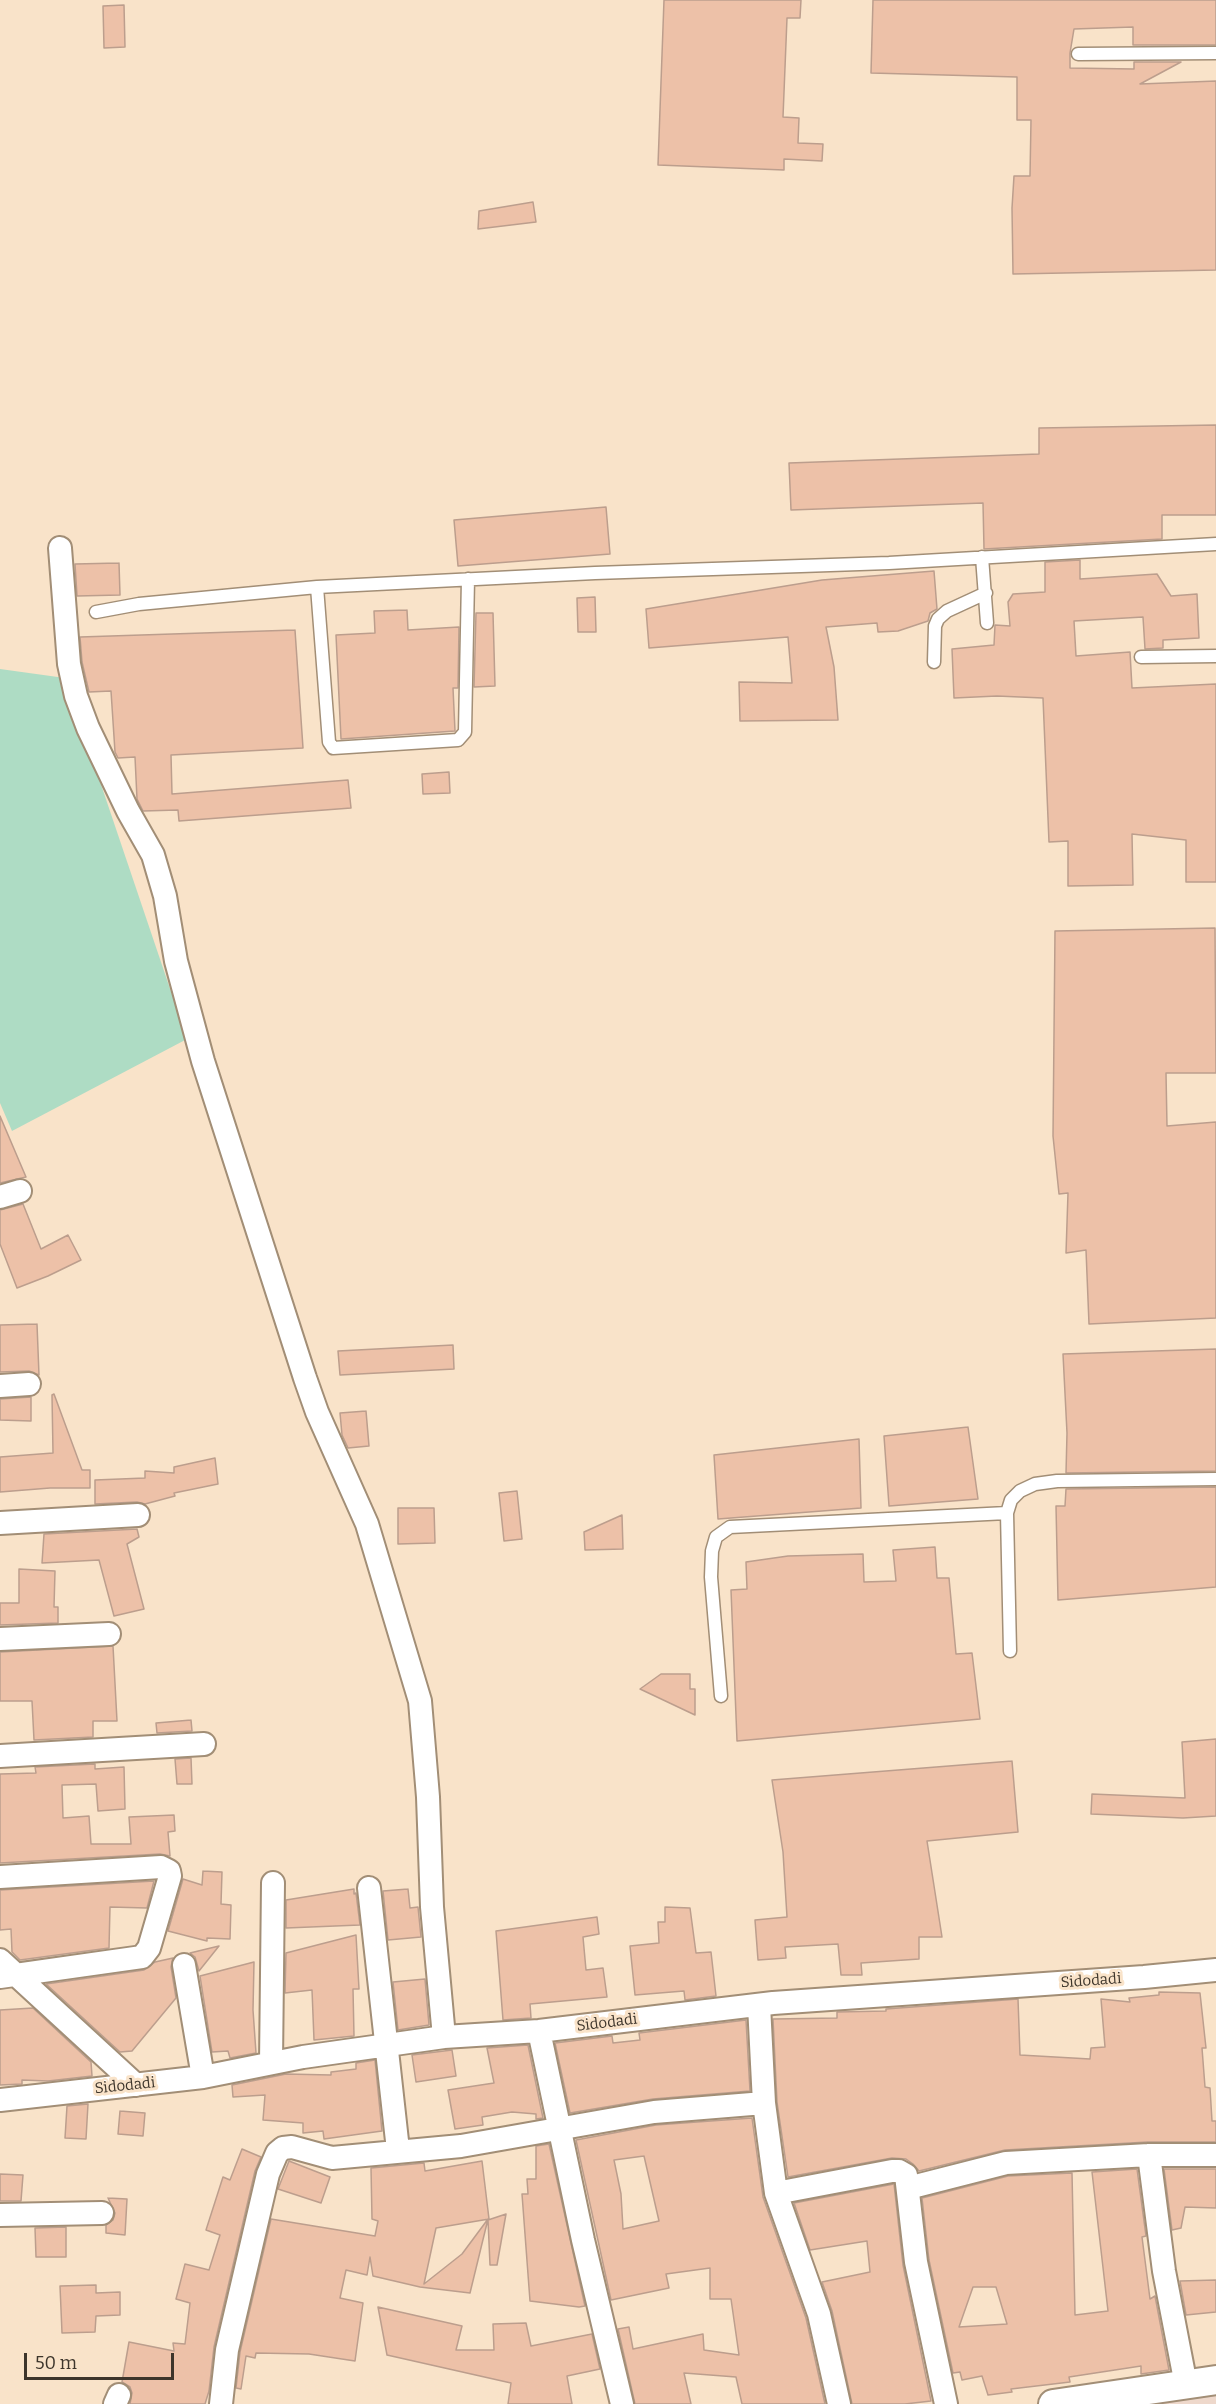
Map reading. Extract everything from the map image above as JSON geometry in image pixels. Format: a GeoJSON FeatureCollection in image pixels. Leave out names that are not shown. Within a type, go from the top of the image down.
{"type":"FeatureCollection","features":[{"type":"Feature","properties":{"kind":"street"},"geometry":{"type":"LineString","coordinates":[[60,548],[69,664],[76,696],[128,811],[153,855],[165,896],[176,961],[203,1062],[317,1412],[367,1524],[420,1701],[428,1797],[432,1907],[444,2037]]}},
{"type":"Feature","properties":{"kind":"street"},"geometry":{"type":"LineString","coordinates":[[0,1386],[29,1384]]}},
{"type":"Feature","properties":{"kind":"street"},"geometry":{"type":"LineString","coordinates":[[0,1523],[138,1515]]}},
{"type":"Feature","properties":{"kind":"street"},"geometry":{"type":"LineString","coordinates":[[0,1639],[109,1634]]}},
{"type":"Feature","properties":{"kind":"street"},"geometry":{"type":"LineString","coordinates":[[0,1756],[204,1744]]}},
{"type":"Feature","properties":{"kind":"street"},"geometry":{"type":"LineString","coordinates":[[0,1876],[161,1867],[169,1871],[148,1948],[142,1957],[5,1971]]}},
{"type":"Feature","properties":{"kind":"street"},"geometry":{"type":"LineString","coordinates":[[271,2063],[273,1883]]}},
{"type":"Feature","properties":{"kind":"street"},"geometry":{"type":"LineString","coordinates":[[369,1888],[399,2150]]}},
{"type":"Feature","properties":{"kind":"street"},"geometry":{"type":"LineString","coordinates":[[184,1965],[203,2078]]}},
{"type":"Feature","properties":{"kind":"street","name":"Sidodadi"},"geometry":{"type":"LineString","coordinates":[[0,2100],[203,2078],[271,2063],[444,2037],[539,2031],[759,2005],[1216,1970]]}},
{"type":"Feature","properties":{"kind":"street"},"geometry":{"type":"LineString","coordinates":[[5,1971],[136,2085]]}},
{"type":"Feature","properties":{"kind":"street"},"geometry":{"type":"LineString","coordinates":[[759,2005],[764,2103],[776,2193],[817,2306],[839,2404]]}},
{"type":"Feature","properties":{"kind":"street"},"geometry":{"type":"LineString","coordinates":[[539,2031],[583,2240],[622,2404]]}},
{"type":"Feature","properties":{"kind":"street"},"geometry":{"type":"LineString","coordinates":[[221,2404],[227,2350],[268,2174],[277,2153],[283,2148],[292,2147],[332,2158],[461,2146],[654,2112],[764,2103]]}},
{"type":"Feature","properties":{"kind":"street"},"geometry":{"type":"LineString","coordinates":[[908,2188],[1006,2163],[1149,2155],[1216,2155]]}},
{"type":"Feature","properties":{"kind":"street"},"geometry":{"type":"LineString","coordinates":[[1149,2155],[1164,2271],[1186,2385]]}},
{"type":"Feature","properties":{"kind":"street"},"geometry":{"type":"LineString","coordinates":[[776,2193],[892,2171],[904,2172],[908,2188],[916,2262],[946,2404]]}},
{"type":"Feature","properties":{"kind":"street"},"geometry":{"type":"LineString","coordinates":[[0,2215],[102,2213]]}},
{"type":"Feature","properties":{"kind":"street"},"geometry":{"type":"LineString","coordinates":[[1053,2404],[1081,2402],[1216,2380]]}},
{"type":"Feature","properties":{"kind":"lane"},"geometry":{"type":"LineString","coordinates":[[1078,54],[1216,53]]}},
{"type":"Feature","properties":{"kind":"lane"},"geometry":{"type":"LineString","coordinates":[[96,612],[139,604],[317,587],[594,573],[889,563],[1216,544]]}},
{"type":"Feature","properties":{"kind":"lane"},"geometry":{"type":"LineString","coordinates":[[982,557],[987,623]]}},
{"type":"Feature","properties":{"kind":"lane"},"geometry":{"type":"LineString","coordinates":[[317,587],[329,742],[333,748],[458,740],[465,732],[468,579]]}},
{"type":"Feature","properties":{"kind":"lane"},"geometry":{"type":"LineString","coordinates":[[934,662],[935,626],[938,619],[947,611],[986,593]]}},
{"type":"Feature","properties":{"kind":"lane"},"geometry":{"type":"LineString","coordinates":[[1141,657],[1216,656]]}},
{"type":"Feature","properties":{"kind":"lane"},"geometry":{"type":"LineString","coordinates":[[1010,1651],[1006,1513],[1011,1500],[1020,1491],[1035,1484],[1057,1481],[1216,1479]]}},
{"type":"Feature","properties":{"kind":"lane"},"geometry":{"type":"LineString","coordinates":[[721,1696],[711,1577],[712,1551],[716,1537],[730,1527],[1006,1513]]}},
{"type":"Feature","properties":{"kind":"shaded area"},"geometry":{"type":"Polygon","coordinates":[[[1216,2384],[1216,2404],[1082,2404],[1216,2384]]]}},
{"type":"Feature","properties":{"kind":"green space"},"geometry":{"type":"Polygon","coordinates":[[[0,669],[65,678],[187,1039],[12,1131],[0,1103],[0,669]]]}},
{"type":"Feature","properties":{"kind":"building"},"geometry":{"type":"Polygon","coordinates":[[[664,0],[801,0],[800,18],[787,18],[783,117],[799,118],[798,143],[823,144],[822,161],[784,159],[784,170],[658,165],[664,0]]]}},
{"type":"Feature","properties":{"kind":"building"},"geometry":{"type":"Polygon","coordinates":[[[873,0],[1216,0],[1216,45],[1133,45],[1133,27],[1074,29],[1070,68],[1134,69],[1134,62],[1181,62],[1140,84],[1216,81],[1216,270],[1013,274],[1014,176],[1030,176],[1031,120],[1017,120],[1017,77],[871,73],[873,0]]]}},
{"type":"Feature","properties":{"kind":"building"},"geometry":{"type":"Polygon","coordinates":[[[124,5],[125,47],[104,48],[103,6],[124,5]]]}},
{"type":"Feature","properties":{"kind":"building"},"geometry":{"type":"Polygon","coordinates":[[[533,202],[536,222],[478,229],[479,211],[533,202]]]}},
{"type":"Feature","properties":{"kind":"building"},"geometry":{"type":"Polygon","coordinates":[[[1216,425],[1216,515],[1162,515],[1162,539],[984,549],[983,503],[791,510],[789,463],[1039,454],[1039,428],[1216,425]]]}},
{"type":"Feature","properties":{"kind":"building"},"geometry":{"type":"Polygon","coordinates":[[[606,507],[610,554],[458,566],[454,520],[606,507]]]}},
{"type":"Feature","properties":{"kind":"building"},"geometry":{"type":"Polygon","coordinates":[[[1080,560],[1080,579],[1157,574],[1171,596],[1197,594],[1199,638],[1163,640],[1163,648],[1145,649],[1143,617],[1074,621],[1076,656],[1130,652],[1132,688],[1216,684],[1216,882],[1186,882],[1186,840],[1132,834],[1133,885],[1068,886],[1068,841],[1049,842],[1043,698],[997,696],[954,698],[952,649],[994,645],[995,625],[1010,626],[1008,602],[1013,594],[1045,592],[1045,562],[1080,560]]]}},
{"type":"Feature","properties":{"kind":"building"},"geometry":{"type":"Polygon","coordinates":[[[119,563],[120,595],[77,596],[75,564],[119,563]]]}},
{"type":"Feature","properties":{"kind":"building"},"geometry":{"type":"Polygon","coordinates":[[[934,571],[937,609],[930,613],[928,621],[898,631],[878,632],[877,623],[826,627],[834,667],[838,720],[740,721],[739,682],[792,683],[788,637],[649,648],[646,609],[822,580],[934,571]]]}},
{"type":"Feature","properties":{"kind":"building"},"geometry":{"type":"Polygon","coordinates":[[[595,597],[596,632],[578,632],[577,598],[595,597]]]}},
{"type":"Feature","properties":{"kind":"building"},"geometry":{"type":"Polygon","coordinates":[[[407,610],[408,630],[459,627],[458,688],[453,688],[455,731],[341,739],[336,635],[375,633],[374,611],[407,610]]]}},
{"type":"Feature","properties":{"kind":"building"},"geometry":{"type":"Polygon","coordinates":[[[476,613],[493,613],[495,686],[474,687],[476,613]]]}},
{"type":"Feature","properties":{"kind":"building"},"geometry":{"type":"Polygon","coordinates":[[[295,630],[303,748],[171,755],[172,794],[348,780],[351,808],[179,821],[178,810],[143,811],[137,799],[135,757],[118,758],[115,752],[111,691],[89,692],[82,662],[80,637],[295,630]]]}},
{"type":"Feature","properties":{"kind":"building"},"geometry":{"type":"Polygon","coordinates":[[[449,772],[450,793],[423,794],[422,774],[449,772]]]}},
{"type":"Feature","properties":{"kind":"building"},"geometry":{"type":"Polygon","coordinates":[[[1215,928],[1216,1073],[1166,1073],[1167,1126],[1216,1122],[1216,1318],[1089,1324],[1086,1250],[1066,1253],[1068,1193],[1059,1194],[1053,1136],[1055,931],[1215,928]]]}},
{"type":"Feature","properties":{"kind":"building"},"geometry":{"type":"Polygon","coordinates":[[[0,1116],[26,1177],[0,1183],[0,1116]]]}},
{"type":"Feature","properties":{"kind":"building"},"geometry":{"type":"Polygon","coordinates":[[[23,1204],[41,1249],[68,1235],[81,1260],[17,1288],[0,1244],[0,1210],[23,1204]]]}},
{"type":"Feature","properties":{"kind":"building"},"geometry":{"type":"Polygon","coordinates":[[[37,1324],[39,1375],[29,1371],[0,1372],[0,1325],[37,1324]]]}},
{"type":"Feature","properties":{"kind":"building"},"geometry":{"type":"Polygon","coordinates":[[[453,1345],[454,1369],[340,1375],[338,1351],[453,1345]]]}},
{"type":"Feature","properties":{"kind":"building"},"geometry":{"type":"Polygon","coordinates":[[[1216,1349],[1216,1471],[1066,1473],[1067,1433],[1063,1354],[1216,1349]]]}},
{"type":"Feature","properties":{"kind":"building"},"geometry":{"type":"Polygon","coordinates":[[[54,1394],[82,1470],[90,1470],[90,1488],[0,1492],[0,1457],[53,1453],[52,1395],[54,1394]]]}},
{"type":"Feature","properties":{"kind":"building"},"geometry":{"type":"Polygon","coordinates":[[[31,1397],[31,1421],[0,1420],[0,1399],[31,1397]]]}},
{"type":"Feature","properties":{"kind":"building"},"geometry":{"type":"Polygon","coordinates":[[[366,1411],[369,1446],[348,1448],[342,1435],[340,1413],[366,1411]]]}},
{"type":"Feature","properties":{"kind":"building"},"geometry":{"type":"Polygon","coordinates":[[[968,1427],[978,1499],[889,1506],[884,1436],[968,1427]]]}},
{"type":"Feature","properties":{"kind":"building"},"geometry":{"type":"Polygon","coordinates":[[[859,1439],[861,1508],[718,1519],[714,1455],[859,1439]]]}},
{"type":"Feature","properties":{"kind":"building"},"geometry":{"type":"Polygon","coordinates":[[[215,1458],[218,1484],[174,1493],[175,1496],[145,1504],[137,1502],[95,1504],[95,1480],[145,1478],[145,1471],[174,1473],[174,1467],[215,1458]]]}},
{"type":"Feature","properties":{"kind":"building"},"geometry":{"type":"Polygon","coordinates":[[[1216,1487],[1216,1587],[1058,1600],[1056,1506],[1065,1506],[1066,1489],[1216,1487]]]}},
{"type":"Feature","properties":{"kind":"building"},"geometry":{"type":"Polygon","coordinates":[[[517,1491],[522,1539],[504,1541],[499,1493],[517,1491]]]}},
{"type":"Feature","properties":{"kind":"building"},"geometry":{"type":"Polygon","coordinates":[[[398,1508],[434,1508],[435,1543],[398,1544],[398,1508]]]}},
{"type":"Feature","properties":{"kind":"building"},"geometry":{"type":"Polygon","coordinates":[[[622,1515],[623,1549],[585,1550],[584,1532],[622,1515]]]}},
{"type":"Feature","properties":{"kind":"building"},"geometry":{"type":"Polygon","coordinates":[[[137,1529],[139,1537],[127,1544],[144,1609],[114,1616],[99,1560],[42,1563],[44,1534],[137,1529]]]}},
{"type":"Feature","properties":{"kind":"building"},"geometry":{"type":"Polygon","coordinates":[[[935,1547],[937,1578],[949,1578],[956,1654],[972,1653],[980,1719],[737,1741],[731,1590],[747,1589],[746,1562],[788,1556],[863,1554],[864,1582],[896,1581],[893,1550],[935,1547]]]}},
{"type":"Feature","properties":{"kind":"building"},"geometry":{"type":"Polygon","coordinates":[[[19,1569],[55,1571],[54,1607],[58,1607],[58,1623],[0,1625],[0,1603],[19,1603],[19,1569]]]}},
{"type":"Feature","properties":{"kind":"building"},"geometry":{"type":"Polygon","coordinates":[[[113,1646],[117,1721],[93,1721],[93,1737],[34,1740],[32,1701],[0,1701],[0,1652],[113,1646]]]}},
{"type":"Feature","properties":{"kind":"building"},"geometry":{"type":"Polygon","coordinates":[[[661,1674],[690,1674],[690,1689],[695,1689],[695,1715],[640,1689],[661,1674]]]}},
{"type":"Feature","properties":{"kind":"building"},"geometry":{"type":"Polygon","coordinates":[[[191,1720],[192,1731],[157,1733],[156,1723],[191,1720]]]}},
{"type":"Feature","properties":{"kind":"building"},"geometry":{"type":"Polygon","coordinates":[[[1216,1739],[1216,1816],[1183,1818],[1091,1814],[1092,1794],[1185,1798],[1182,1742],[1216,1739]]]}},
{"type":"Feature","properties":{"kind":"building"},"geometry":{"type":"Polygon","coordinates":[[[191,1758],[192,1784],[177,1784],[175,1759],[191,1758]]]}},
{"type":"Feature","properties":{"kind":"building"},"geometry":{"type":"Polygon","coordinates":[[[1012,1761],[1018,1832],[927,1841],[942,1937],[919,1937],[919,1959],[861,1963],[862,1975],[841,1975],[838,1944],[785,1947],[786,1958],[758,1960],[755,1920],[787,1917],[783,1852],[772,1780],[1012,1761]]]}},
{"type":"Feature","properties":{"kind":"building"},"geometry":{"type":"Polygon","coordinates":[[[95,1764],[95,1769],[124,1767],[125,1809],[98,1811],[96,1784],[62,1785],[63,1818],[89,1816],[91,1844],[131,1844],[129,1817],[174,1815],[175,1831],[168,1832],[170,1856],[160,1854],[0,1863],[0,1774],[36,1773],[35,1767],[95,1764]]]}},
{"type":"Feature","properties":{"kind":"building"},"geometry":{"type":"Polygon","coordinates":[[[203,1871],[222,1872],[221,1904],[231,1905],[230,1939],[207,1938],[207,1941],[168,1931],[183,1879],[202,1885],[203,1871]]]}},
{"type":"Feature","properties":{"kind":"building"},"geometry":{"type":"Polygon","coordinates":[[[154,1881],[147,1908],[110,1907],[109,1948],[20,1960],[12,1952],[11,1929],[0,1930],[0,1890],[154,1881]]]}},
{"type":"Feature","properties":{"kind":"building"},"geometry":{"type":"Polygon","coordinates":[[[354,1889],[360,1925],[286,1928],[286,1900],[354,1889]]]}},
{"type":"Feature","properties":{"kind":"building"},"geometry":{"type":"Polygon","coordinates":[[[408,1889],[410,1908],[418,1907],[421,1937],[388,1940],[383,1891],[408,1889]]]}},
{"type":"Feature","properties":{"kind":"building"},"geometry":{"type":"Polygon","coordinates":[[[665,1907],[690,1908],[696,1953],[711,1952],[716,1996],[685,2000],[684,1991],[635,1995],[630,1946],[659,1943],[658,1922],[665,1922],[665,1907]]]}},
{"type":"Feature","properties":{"kind":"building"},"geometry":{"type":"Polygon","coordinates":[[[597,1917],[599,1934],[583,1937],[586,1970],[603,1968],[607,1997],[530,2004],[531,2018],[503,2020],[496,1931],[597,1917]]]}},
{"type":"Feature","properties":{"kind":"building"},"geometry":{"type":"Polygon","coordinates":[[[356,1935],[359,1989],[353,1989],[354,2036],[314,2040],[312,1990],[285,1993],[286,1953],[356,1935]]]}},
{"type":"Feature","properties":{"kind":"building"},"geometry":{"type":"Polygon","coordinates":[[[219,1946],[199,1971],[195,1957],[190,1953],[219,1946]]]}},
{"type":"Feature","properties":{"kind":"building"},"geometry":{"type":"Polygon","coordinates":[[[173,1958],[171,1967],[176,1998],[132,2051],[120,2052],[46,1984],[144,1970],[155,1962],[173,1958]]]}},
{"type":"Feature","properties":{"kind":"building"},"geometry":{"type":"Polygon","coordinates":[[[254,1962],[253,2010],[256,2053],[230,2058],[228,2051],[212,2052],[200,1976],[254,1962]]]}},
{"type":"Feature","properties":{"kind":"building"},"geometry":{"type":"Polygon","coordinates":[[[425,1979],[429,2025],[398,2030],[393,1982],[425,1979]]]}},
{"type":"Feature","properties":{"kind":"building"},"geometry":{"type":"Polygon","coordinates":[[[1159,1992],[1200,1993],[1206,2048],[1202,2048],[1205,2087],[1210,2088],[1212,2121],[1216,2121],[1216,2142],[1148,2142],[1005,2150],[919,2171],[906,2159],[892,2158],[788,2177],[777,2102],[773,2019],[837,2018],[837,2012],[886,2011],[886,2009],[1018,1999],[1020,2055],[1090,2059],[1091,2048],[1105,2047],[1101,1999],[1130,2002],[1129,1998],[1159,1995],[1159,1992]]]}},
{"type":"Feature","properties":{"kind":"building"},"geometry":{"type":"Polygon","coordinates":[[[33,2008],[91,2062],[92,2076],[48,2081],[22,2080],[22,2084],[0,2085],[0,2010],[33,2008]]]}},
{"type":"Feature","properties":{"kind":"building"},"geometry":{"type":"Polygon","coordinates":[[[746,2020],[750,2091],[653,2099],[570,2113],[555,2043],[612,2036],[613,2043],[640,2040],[639,2033],[746,2020]]]}},
{"type":"Feature","properties":{"kind":"building"},"geometry":{"type":"Polygon","coordinates":[[[528,2045],[543,2118],[536,2119],[536,2114],[512,2112],[482,2117],[483,2125],[455,2129],[448,2090],[494,2083],[487,2048],[528,2045]]]}},
{"type":"Feature","properties":{"kind":"building"},"geometry":{"type":"Polygon","coordinates":[[[452,2050],[456,2076],[416,2082],[412,2055],[452,2050]]]}},
{"type":"Feature","properties":{"kind":"building"},"geometry":{"type":"Polygon","coordinates":[[[375,2060],[382,2131],[324,2139],[323,2131],[303,2133],[303,2123],[263,2120],[265,2095],[233,2097],[232,2085],[286,2074],[331,2075],[331,2072],[356,2069],[356,2063],[375,2060]]]}},
{"type":"Feature","properties":{"kind":"building"},"geometry":{"type":"Polygon","coordinates":[[[88,2104],[86,2139],[65,2138],[67,2106],[88,2104]]]}},
{"type":"Feature","properties":{"kind":"building"},"geometry":{"type":"Polygon","coordinates":[[[120,2111],[145,2113],[143,2136],[118,2134],[120,2111]]]}},
{"type":"Feature","properties":{"kind":"building"},"geometry":{"type":"Polygon","coordinates":[[[752,2118],[763,2197],[806,2318],[825,2404],[742,2404],[736,2377],[684,2373],[691,2404],[635,2404],[618,2329],[629,2327],[633,2349],[703,2334],[704,2350],[739,2355],[731,2299],[710,2299],[710,2268],[666,2274],[669,2288],[611,2300],[576,2140],[656,2125],[752,2118]],[[644,2156],[614,2160],[621,2194],[623,2229],[659,2221],[644,2156]]]}},
{"type":"Feature","properties":{"kind":"building"},"geometry":{"type":"Polygon","coordinates":[[[549,2144],[585,2306],[530,2301],[522,2194],[528,2194],[527,2179],[536,2179],[536,2146],[549,2144]]]}},
{"type":"Feature","properties":{"kind":"building"},"geometry":{"type":"Polygon","coordinates":[[[242,2149],[261,2157],[255,2171],[214,2347],[209,2391],[205,2404],[130,2404],[132,2393],[130,2387],[122,2382],[129,2342],[174,2351],[173,2343],[185,2344],[190,2303],[176,2299],[185,2264],[209,2270],[220,2235],[206,2230],[223,2177],[230,2180],[242,2149]]]}},
{"type":"Feature","properties":{"kind":"building"},"geometry":{"type":"Polygon","coordinates":[[[289,2161],[330,2177],[321,2203],[278,2189],[289,2161]]]}},
{"type":"Feature","properties":{"kind":"building"},"geometry":{"type":"Polygon","coordinates":[[[482,2161],[489,2219],[470,2293],[420,2287],[373,2276],[370,2257],[367,2275],[346,2270],[340,2298],[363,2303],[355,2361],[309,2354],[256,2353],[255,2358],[246,2356],[241,2389],[236,2388],[240,2352],[271,2219],[375,2236],[378,2221],[372,2219],[371,2168],[424,2163],[425,2171],[482,2161]],[[488,2219],[436,2228],[424,2284],[462,2254],[488,2219]]]}},
{"type":"Feature","properties":{"kind":"building"},"geometry":{"type":"Polygon","coordinates":[[[1137,2169],[1146,2236],[1142,2237],[1150,2299],[1155,2296],[1169,2370],[1141,2374],[1141,2366],[1069,2377],[1070,2382],[1011,2389],[1012,2392],[988,2395],[982,2376],[962,2380],[960,2372],[953,2373],[929,2260],[922,2198],[1008,2176],[1072,2173],[1075,2315],[1108,2311],[1092,2172],[1137,2169]],[[973,2287],[959,2327],[1007,2324],[996,2287],[973,2287]]]}},
{"type":"Feature","properties":{"kind":"building"},"geometry":{"type":"Polygon","coordinates":[[[1164,2169],[1216,2169],[1216,2208],[1185,2207],[1181,2228],[1172,2230],[1164,2169]]]}},
{"type":"Feature","properties":{"kind":"building"},"geometry":{"type":"Polygon","coordinates":[[[0,2174],[23,2175],[21,2201],[0,2201],[0,2174]]]}},
{"type":"Feature","properties":{"kind":"building"},"geometry":{"type":"Polygon","coordinates":[[[894,2184],[903,2265],[931,2401],[905,2404],[852,2404],[832,2311],[822,2282],[870,2272],[867,2241],[810,2250],[794,2203],[894,2184]]]}},
{"type":"Feature","properties":{"kind":"building"},"geometry":{"type":"Polygon","coordinates":[[[108,2198],[127,2199],[125,2235],[106,2233],[106,2225],[113,2220],[115,2213],[108,2198]]]}},
{"type":"Feature","properties":{"kind":"building"},"geometry":{"type":"Polygon","coordinates":[[[506,2214],[497,2265],[490,2265],[488,2220],[506,2214]]]}},
{"type":"Feature","properties":{"kind":"building"},"geometry":{"type":"Polygon","coordinates":[[[66,2227],[66,2257],[36,2257],[35,2228],[66,2227]]]}},
{"type":"Feature","properties":{"kind":"building"},"geometry":{"type":"Polygon","coordinates":[[[1216,2280],[1216,2312],[1186,2315],[1180,2281],[1216,2280]]]}},
{"type":"Feature","properties":{"kind":"building"},"geometry":{"type":"Polygon","coordinates":[[[96,2285],[96,2293],[120,2292],[120,2315],[96,2316],[95,2332],[62,2333],[60,2286],[96,2285]]]}},
{"type":"Feature","properties":{"kind":"building"},"geometry":{"type":"Polygon","coordinates":[[[378,2307],[462,2326],[456,2350],[494,2350],[493,2324],[526,2323],[531,2346],[592,2334],[600,2369],[567,2376],[572,2404],[508,2404],[511,2383],[387,2355],[378,2307]]]}}]}
